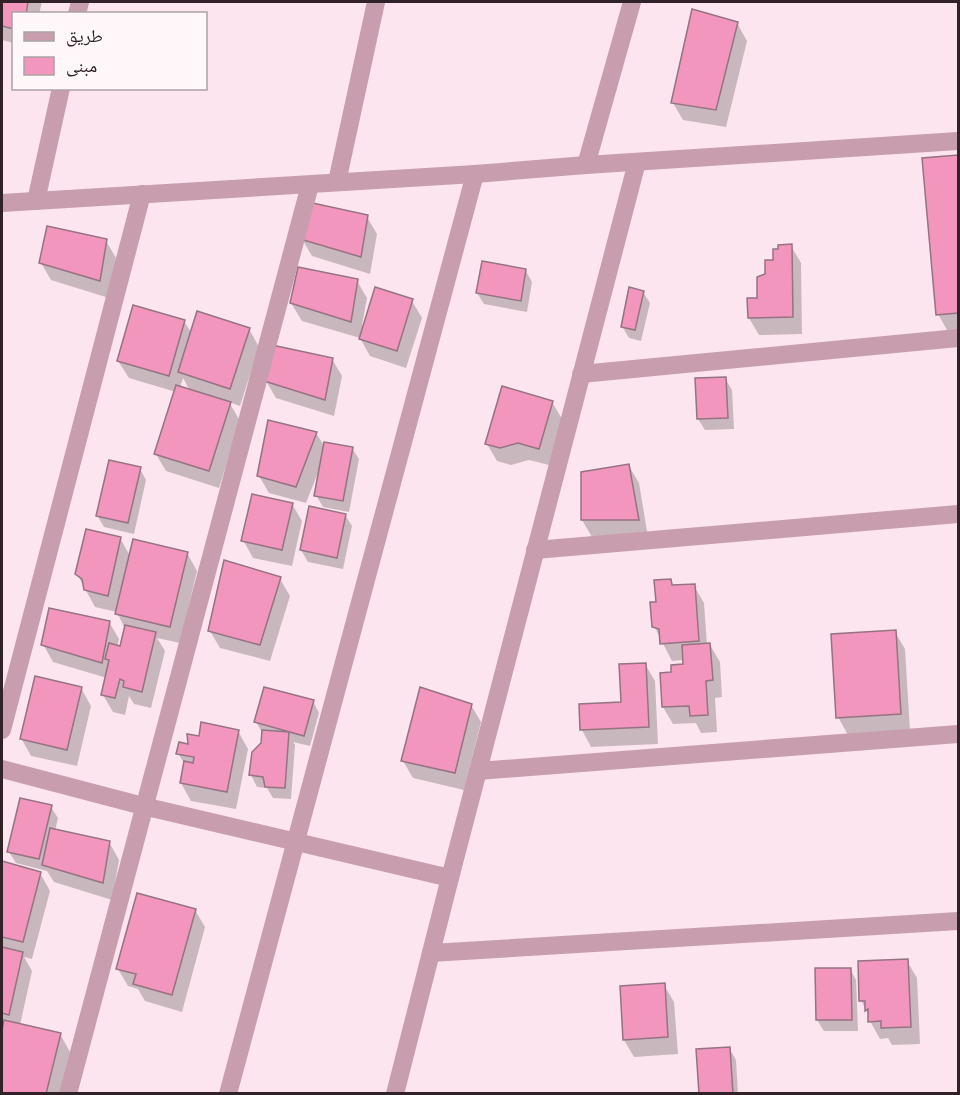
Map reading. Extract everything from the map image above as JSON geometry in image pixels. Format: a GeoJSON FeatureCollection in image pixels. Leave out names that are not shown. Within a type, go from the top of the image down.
{"type":"FeatureCollection","features":[{"type":"Feature","properties":{"kind":"street"},"geometry":{"type":"LineString","coordinates":[[337,182],[376,2]]}},
{"type":"Feature","properties":{"kind":"street"},"geometry":{"type":"LineString","coordinates":[[586,165],[632,2]]}},
{"type":"Feature","properties":{"kind":"street"},"geometry":{"type":"LineString","coordinates":[[36,201],[61,90]]}},
{"type":"Feature","properties":{"kind":"street"},"geometry":{"type":"LineString","coordinates":[[2,204],[958,141]]}},
{"type":"Feature","properties":{"kind":"street"},"geometry":{"type":"LineString","coordinates":[[395,1094],[636,162]]}},
{"type":"Feature","properties":{"kind":"street"},"geometry":{"type":"LineString","coordinates":[[228,1094],[475,174]]}},
{"type":"Feature","properties":{"kind":"street"},"geometry":{"type":"LineString","coordinates":[[68,1094],[310,185]]}},
{"type":"Feature","properties":{"kind":"street"},"geometry":{"type":"LineString","coordinates":[[2,730],[142,194]]}},
{"type":"Feature","properties":{"kind":"street"},"geometry":{"type":"LineString","coordinates":[[581,374],[958,338]]}},
{"type":"Feature","properties":{"kind":"street"},"geometry":{"type":"LineString","coordinates":[[535,550],[958,514]]}},
{"type":"Feature","properties":{"kind":"street"},"geometry":{"type":"LineString","coordinates":[[478,771],[958,734]]}},
{"type":"Feature","properties":{"kind":"street"},"geometry":{"type":"LineString","coordinates":[[2,769],[144,806],[450,878]]}},
{"type":"Feature","properties":{"kind":"street"},"geometry":{"type":"LineString","coordinates":[[431,953],[958,921]]}},
{"type":"Feature","properties":{"kind":"building"},"geometry":{"type":"Polygon","coordinates":[[[2,2],[28,2],[26,12],[12,12],[12,28],[2,26],[2,2]]]}},
{"type":"Feature","properties":{"kind":"building"},"geometry":{"type":"Polygon","coordinates":[[[692,9],[738,22],[716,110],[671,103],[692,9]]]}},
{"type":"Feature","properties":{"kind":"building"},"geometry":{"type":"Polygon","coordinates":[[[958,155],[958,313],[936,315],[922,158],[958,155]]]}},
{"type":"Feature","properties":{"kind":"building"},"geometry":{"type":"Polygon","coordinates":[[[308,202],[368,215],[361,257],[300,239],[308,202]]]}},
{"type":"Feature","properties":{"kind":"building"},"geometry":{"type":"Polygon","coordinates":[[[47,226],[107,239],[100,281],[39,263],[47,226]]]}},
{"type":"Feature","properties":{"kind":"building"},"geometry":{"type":"Polygon","coordinates":[[[792,244],[793,317],[748,318],[747,298],[757,298],[757,277],[765,274],[765,260],[773,260],[773,249],[778,249],[778,245],[792,244]]]}},
{"type":"Feature","properties":{"kind":"building"},"geometry":{"type":"Polygon","coordinates":[[[482,261],[526,269],[521,301],[476,293],[482,261]]]}},
{"type":"Feature","properties":{"kind":"building"},"geometry":{"type":"Polygon","coordinates":[[[298,267],[358,279],[351,322],[290,303],[298,267]]]}},
{"type":"Feature","properties":{"kind":"building"},"geometry":{"type":"Polygon","coordinates":[[[375,287],[413,299],[397,351],[359,339],[375,287]]]}},
{"type":"Feature","properties":{"kind":"building"},"geometry":{"type":"Polygon","coordinates":[[[629,287],[644,291],[635,330],[621,327],[629,287]]]}},
{"type":"Feature","properties":{"kind":"building"},"geometry":{"type":"Polygon","coordinates":[[[133,305],[185,320],[169,376],[117,361],[133,305]]]}},
{"type":"Feature","properties":{"kind":"building"},"geometry":{"type":"Polygon","coordinates":[[[197,311],[250,328],[230,389],[178,372],[197,311]]]}},
{"type":"Feature","properties":{"kind":"building"},"geometry":{"type":"Polygon","coordinates":[[[272,345],[333,358],[325,400],[264,381],[272,345]]]}},
{"type":"Feature","properties":{"kind":"building"},"geometry":{"type":"Polygon","coordinates":[[[726,377],[728,418],[697,419],[695,378],[726,377]]]}},
{"type":"Feature","properties":{"kind":"building"},"geometry":{"type":"Polygon","coordinates":[[[176,385],[231,402],[209,471],[154,454],[176,385]]]}},
{"type":"Feature","properties":{"kind":"building"},"geometry":{"type":"Polygon","coordinates":[[[502,386],[553,401],[539,449],[518,443],[500,448],[485,444],[502,386]]]}},
{"type":"Feature","properties":{"kind":"building"},"geometry":{"type":"Polygon","coordinates":[[[268,420],[317,432],[296,487],[257,476],[268,420]]]}},
{"type":"Feature","properties":{"kind":"building"},"geometry":{"type":"Polygon","coordinates":[[[324,442],[353,447],[343,501],[314,496],[324,442]]]}},
{"type":"Feature","properties":{"kind":"building"},"geometry":{"type":"Polygon","coordinates":[[[109,460],[141,467],[128,523],[96,516],[109,460]]]}},
{"type":"Feature","properties":{"kind":"building"},"geometry":{"type":"Polygon","coordinates":[[[629,464],[639,520],[581,520],[581,472],[629,464]]]}},
{"type":"Feature","properties":{"kind":"building"},"geometry":{"type":"Polygon","coordinates":[[[252,494],[293,503],[282,550],[241,541],[252,494]]]}},
{"type":"Feature","properties":{"kind":"building"},"geometry":{"type":"Polygon","coordinates":[[[309,506],[346,514],[337,558],[300,550],[309,506]]]}},
{"type":"Feature","properties":{"kind":"building"},"geometry":{"type":"Polygon","coordinates":[[[86,529],[121,537],[108,596],[84,590],[82,579],[75,574],[86,529]]]}},
{"type":"Feature","properties":{"kind":"building"},"geometry":{"type":"Polygon","coordinates":[[[133,539],[188,552],[170,627],[115,614],[133,539]]]}},
{"type":"Feature","properties":{"kind":"building"},"geometry":{"type":"Polygon","coordinates":[[[224,560],[281,577],[260,645],[208,631],[224,560]]]}},
{"type":"Feature","properties":{"kind":"building"},"geometry":{"type":"Polygon","coordinates":[[[671,579],[672,585],[695,584],[699,641],[660,644],[659,629],[652,627],[650,602],[656,602],[654,580],[671,579]]]}},
{"type":"Feature","properties":{"kind":"building"},"geometry":{"type":"Polygon","coordinates":[[[49,608],[110,621],[102,663],[41,645],[49,608]]]}},
{"type":"Feature","properties":{"kind":"building"},"geometry":{"type":"Polygon","coordinates":[[[125,625],[156,632],[142,692],[123,687],[124,681],[120,679],[115,698],[101,695],[109,660],[105,659],[109,643],[120,646],[125,625]]]}},
{"type":"Feature","properties":{"kind":"building"},"geometry":{"type":"Polygon","coordinates":[[[896,630],[901,714],[836,718],[831,634],[896,630]]]}},
{"type":"Feature","properties":{"kind":"building"},"geometry":{"type":"Polygon","coordinates":[[[710,643],[713,680],[706,681],[708,715],[690,716],[689,706],[662,707],[660,673],[671,672],[671,665],[683,664],[682,645],[710,643]]]}},
{"type":"Feature","properties":{"kind":"building"},"geometry":{"type":"Polygon","coordinates":[[[646,663],[649,727],[580,730],[579,704],[621,702],[619,664],[646,663]]]}},
{"type":"Feature","properties":{"kind":"building"},"geometry":{"type":"Polygon","coordinates":[[[35,676],[82,687],[67,750],[20,739],[35,676]]]}},
{"type":"Feature","properties":{"kind":"building"},"geometry":{"type":"Polygon","coordinates":[[[264,687],[314,700],[304,736],[254,722],[264,687]]]}},
{"type":"Feature","properties":{"kind":"building"},"geometry":{"type":"Polygon","coordinates":[[[420,687],[472,704],[455,773],[401,761],[420,687]]]}},
{"type":"Feature","properties":{"kind":"building"},"geometry":{"type":"Polygon","coordinates":[[[201,722],[239,730],[227,792],[180,783],[184,761],[193,763],[194,757],[176,754],[179,742],[188,744],[187,734],[199,736],[201,722]]]}},
{"type":"Feature","properties":{"kind":"building"},"geometry":{"type":"Polygon","coordinates":[[[262,730],[289,732],[285,788],[265,787],[263,777],[249,775],[252,752],[261,743],[262,730]]]}},
{"type":"Feature","properties":{"kind":"building"},"geometry":{"type":"Polygon","coordinates":[[[20,798],[52,805],[39,859],[7,852],[20,798]]]}},
{"type":"Feature","properties":{"kind":"building"},"geometry":{"type":"Polygon","coordinates":[[[50,828],[110,841],[103,883],[42,865],[50,828]]]}},
{"type":"Feature","properties":{"kind":"building"},"geometry":{"type":"Polygon","coordinates":[[[2,861],[41,872],[23,942],[2,937],[2,861]]]}},
{"type":"Feature","properties":{"kind":"building"},"geometry":{"type":"Polygon","coordinates":[[[137,893],[196,909],[172,995],[133,984],[136,974],[116,969],[137,893]]]}},
{"type":"Feature","properties":{"kind":"building"},"geometry":{"type":"Polygon","coordinates":[[[2,947],[23,952],[9,1015],[2,1013],[2,947]]]}},
{"type":"Feature","properties":{"kind":"building"},"geometry":{"type":"Polygon","coordinates":[[[908,959],[911,1027],[881,1028],[881,1021],[868,1022],[868,1009],[865,1011],[865,1001],[859,1001],[858,961],[908,959]]]}},
{"type":"Feature","properties":{"kind":"building"},"geometry":{"type":"Polygon","coordinates":[[[815,968],[851,968],[852,1020],[816,1020],[815,968]]]}},
{"type":"Feature","properties":{"kind":"building"},"geometry":{"type":"Polygon","coordinates":[[[665,983],[668,1037],[623,1040],[620,986],[665,983]]]}},
{"type":"Feature","properties":{"kind":"building"},"geometry":{"type":"Polygon","coordinates":[[[4,1020],[61,1033],[46,1094],[2,1094],[4,1020]]]}},
{"type":"Feature","properties":{"kind":"building"},"geometry":{"type":"Polygon","coordinates":[[[730,1047],[733,1094],[699,1094],[696,1049],[730,1047]]]}}]}
